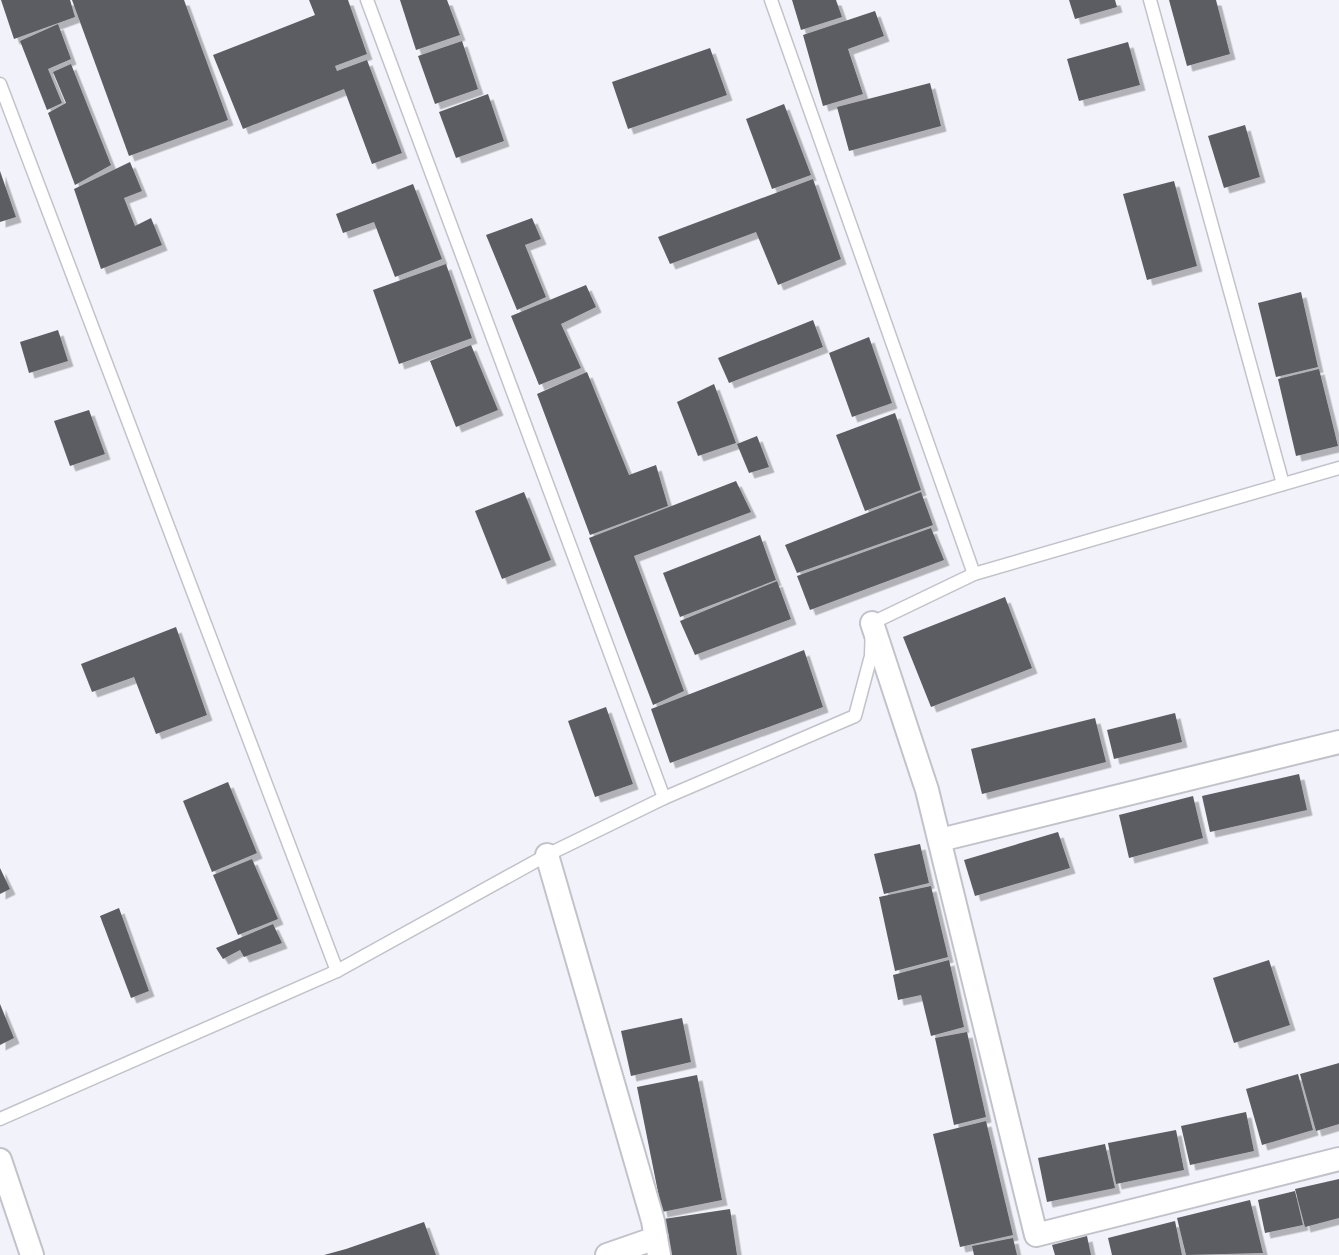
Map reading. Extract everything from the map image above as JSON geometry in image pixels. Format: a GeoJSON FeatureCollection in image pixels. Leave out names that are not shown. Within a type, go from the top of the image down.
{"type":"FeatureCollection","features":[{"type":"Feature","properties":{"kind":"street"},"geometry":{"type":"LineString","coordinates":[[872,623],[912,740],[940,840],[1038,1245],[1339,1159]]}},
{"type":"Feature","properties":{"kind":"street"},"geometry":{"type":"LineString","coordinates":[[940,840],[1339,742]]}},
{"type":"Feature","properties":{"kind":"street"},"geometry":{"type":"LineString","coordinates":[[547,855],[658,1247],[607,1255]]}},
{"type":"Feature","properties":{"kind":"street"},"geometry":{"type":"LineString","coordinates":[[0,1160],[32,1255]]}},
{"type":"Feature","properties":{"kind":"lane"},"geometry":{"type":"LineString","coordinates":[[367,0],[664,798]]}},
{"type":"Feature","properties":{"kind":"lane"},"geometry":{"type":"LineString","coordinates":[[771,0],[974,574]]}},
{"type":"Feature","properties":{"kind":"lane"},"geometry":{"type":"LineString","coordinates":[[1150,0],[1284,484]]}},
{"type":"Feature","properties":{"kind":"lane"},"geometry":{"type":"LineString","coordinates":[[0,84],[337,971]]}},
{"type":"Feature","properties":{"kind":"lane"},"geometry":{"type":"LineString","coordinates":[[0,1119],[337,971],[547,855],[664,798],[855,716],[871,656],[872,623],[974,574],[1339,468]]}},
{"type":"Feature","properties":{"kind":"building"},"geometry":{"type":"Polygon","coordinates":[[[1,0],[70,0],[75,17],[14,39],[1,0]]]}},
{"type":"Feature","properties":{"kind":"building"},"geometry":{"type":"Polygon","coordinates":[[[72,0],[184,0],[228,120],[129,156],[72,0]]]}},
{"type":"Feature","properties":{"kind":"building"},"geometry":{"type":"Polygon","coordinates":[[[309,0],[348,0],[367,54],[335,66],[337,71],[367,60],[402,153],[372,164],[344,89],[243,129],[213,55],[315,15],[309,0]]]}},
{"type":"Feature","properties":{"kind":"building"},"geometry":{"type":"Polygon","coordinates":[[[400,0],[447,0],[460,35],[416,50],[400,0]]]}},
{"type":"Feature","properties":{"kind":"building"},"geometry":{"type":"Polygon","coordinates":[[[792,0],[836,0],[842,17],[801,30],[792,0]]]}},
{"type":"Feature","properties":{"kind":"building"},"geometry":{"type":"Polygon","coordinates":[[[1069,0],[1115,0],[1117,7],[1075,19],[1069,0]]]}},
{"type":"Feature","properties":{"kind":"building"},"geometry":{"type":"Polygon","coordinates":[[[1169,0],[1216,0],[1230,54],[1187,66],[1169,0]]]}},
{"type":"Feature","properties":{"kind":"building"},"geometry":{"type":"Polygon","coordinates":[[[875,11],[884,36],[848,49],[863,94],[823,106],[803,35],[875,11]]]}},
{"type":"Feature","properties":{"kind":"building"},"geometry":{"type":"Polygon","coordinates":[[[58,24],[71,59],[48,69],[62,103],[47,110],[20,41],[58,24]]]}},
{"type":"Feature","properties":{"kind":"building"},"geometry":{"type":"Polygon","coordinates":[[[462,41],[478,89],[435,104],[418,56],[462,41]]]}},
{"type":"Feature","properties":{"kind":"building"},"geometry":{"type":"Polygon","coordinates":[[[1128,42],[1140,85],[1079,101],[1067,59],[1128,42]]]}},
{"type":"Feature","properties":{"kind":"building"},"geometry":{"type":"Polygon","coordinates":[[[710,48],[727,95],[628,129],[612,82],[710,48]]]}},
{"type":"Feature","properties":{"kind":"building"},"geometry":{"type":"Polygon","coordinates":[[[71,64],[111,165],[75,185],[48,113],[66,103],[53,72],[71,64]]]}},
{"type":"Feature","properties":{"kind":"building"},"geometry":{"type":"Polygon","coordinates":[[[930,83],[941,126],[849,151],[837,107],[930,83]]]}},
{"type":"Feature","properties":{"kind":"building"},"geometry":{"type":"Polygon","coordinates":[[[488,94],[504,141],[456,158],[439,112],[488,94]]]}},
{"type":"Feature","properties":{"kind":"building"},"geometry":{"type":"Polygon","coordinates":[[[784,104],[811,175],[772,189],[746,119],[784,104]]]}},
{"type":"Feature","properties":{"kind":"building"},"geometry":{"type":"Polygon","coordinates":[[[1245,125],[1260,177],[1224,188],[1208,136],[1245,125]]]}},
{"type":"Feature","properties":{"kind":"building"},"geometry":{"type":"Polygon","coordinates":[[[130,162],[142,191],[124,198],[135,226],[151,218],[162,245],[101,269],[74,189],[130,162]]]}},
{"type":"Feature","properties":{"kind":"building"},"geometry":{"type":"Polygon","coordinates":[[[0,171],[16,217],[0,222],[0,171]]]}},
{"type":"Feature","properties":{"kind":"building"},"geometry":{"type":"Polygon","coordinates":[[[813,179],[841,259],[778,285],[756,232],[670,264],[658,237],[813,179]]]}},
{"type":"Feature","properties":{"kind":"building"},"geometry":{"type":"Polygon","coordinates":[[[1174,181],[1197,266],[1147,280],[1123,194],[1174,181]]]}},
{"type":"Feature","properties":{"kind":"building"},"geometry":{"type":"Polygon","coordinates":[[[413,184],[442,259],[395,277],[374,222],[343,233],[336,214],[413,184]]]}},
{"type":"Feature","properties":{"kind":"building"},"geometry":{"type":"Polygon","coordinates":[[[532,218],[541,239],[525,245],[546,297],[517,310],[486,235],[532,218]]]}},
{"type":"Feature","properties":{"kind":"building"},"geometry":{"type":"Polygon","coordinates":[[[446,264],[472,338],[399,364],[373,290],[446,264]]]}},
{"type":"Feature","properties":{"kind":"building"},"geometry":{"type":"Polygon","coordinates":[[[586,285],[596,307],[561,324],[581,368],[539,385],[511,316],[586,285]]]}},
{"type":"Feature","properties":{"kind":"building"},"geometry":{"type":"Polygon","coordinates":[[[1301,292],[1318,367],[1276,377],[1258,303],[1301,292]]]}},
{"type":"Feature","properties":{"kind":"building"},"geometry":{"type":"Polygon","coordinates":[[[813,320],[823,347],[729,383],[718,358],[813,320]]]}},
{"type":"Feature","properties":{"kind":"building"},"geometry":{"type":"Polygon","coordinates":[[[58,330],[68,361],[29,373],[20,342],[58,330]]]}},
{"type":"Feature","properties":{"kind":"building"},"geometry":{"type":"Polygon","coordinates":[[[869,337],[892,403],[852,417],[829,353],[869,337]]]}},
{"type":"Feature","properties":{"kind":"building"},"geometry":{"type":"Polygon","coordinates":[[[471,345],[498,410],[456,427],[430,361],[471,345]]]}},
{"type":"Feature","properties":{"kind":"building"},"geometry":{"type":"Polygon","coordinates":[[[1319,369],[1338,446],[1296,456],[1278,379],[1319,369]]]}},
{"type":"Feature","properties":{"kind":"building"},"geometry":{"type":"Polygon","coordinates":[[[587,372],[629,475],[656,465],[668,506],[590,535],[537,394],[587,372]]]}},
{"type":"Feature","properties":{"kind":"building"},"geometry":{"type":"Polygon","coordinates":[[[714,384],[736,443],[698,456],[677,402],[714,384]]]}},
{"type":"Feature","properties":{"kind":"building"},"geometry":{"type":"Polygon","coordinates":[[[89,410],[105,454],[70,466],[54,421],[89,410]]]}},
{"type":"Feature","properties":{"kind":"building"},"geometry":{"type":"Polygon","coordinates":[[[895,413],[921,490],[865,511],[836,435],[895,413]]]}},
{"type":"Feature","properties":{"kind":"building"},"geometry":{"type":"Polygon","coordinates":[[[757,436],[769,467],[749,473],[737,444],[757,436]]]}},
{"type":"Feature","properties":{"kind":"building"},"geometry":{"type":"Polygon","coordinates":[[[736,481],[751,512],[634,556],[684,691],[653,705],[589,538],[736,481]]]}},
{"type":"Feature","properties":{"kind":"building"},"geometry":{"type":"Polygon","coordinates":[[[524,492],[551,560],[502,579],[475,511],[524,492]]]}},
{"type":"Feature","properties":{"kind":"building"},"geometry":{"type":"Polygon","coordinates":[[[921,492],[933,525],[797,573],[785,545],[921,492]]]}},
{"type":"Feature","properties":{"kind":"building"},"geometry":{"type":"Polygon","coordinates":[[[931,528],[944,560],[810,610],[797,576],[931,528]]]}},
{"type":"Feature","properties":{"kind":"building"},"geometry":{"type":"Polygon","coordinates":[[[760,535],[776,580],[680,617],[663,573],[760,535]]]}},
{"type":"Feature","properties":{"kind":"building"},"geometry":{"type":"Polygon","coordinates":[[[777,581],[791,619],[695,655],[680,621],[777,581]]]}},
{"type":"Feature","properties":{"kind":"building"},"geometry":{"type":"Polygon","coordinates":[[[1005,597],[1032,668],[931,707],[903,637],[1005,597]]]}},
{"type":"Feature","properties":{"kind":"building"},"geometry":{"type":"Polygon","coordinates":[[[176,627],[207,715],[156,734],[134,677],[92,692],[81,664],[176,627]]]}},
{"type":"Feature","properties":{"kind":"building"},"geometry":{"type":"Polygon","coordinates":[[[804,650],[823,707],[670,763],[651,709],[804,650]]]}},
{"type":"Feature","properties":{"kind":"building"},"geometry":{"type":"Polygon","coordinates":[[[606,707],[633,784],[595,797],[568,721],[606,707]]]}},
{"type":"Feature","properties":{"kind":"building"},"geometry":{"type":"Polygon","coordinates":[[[1175,713],[1182,742],[1114,759],[1107,730],[1175,713]]]}},
{"type":"Feature","properties":{"kind":"building"},"geometry":{"type":"Polygon","coordinates":[[[1095,718],[1106,762],[982,794],[971,749],[1095,718]]]}},
{"type":"Feature","properties":{"kind":"building"},"geometry":{"type":"Polygon","coordinates":[[[1299,774],[1307,810],[1210,832],[1202,796],[1299,774]]]}},
{"type":"Feature","properties":{"kind":"building"},"geometry":{"type":"Polygon","coordinates":[[[228,782],[257,853],[212,872],[183,801],[228,782]]]}},
{"type":"Feature","properties":{"kind":"building"},"geometry":{"type":"Polygon","coordinates":[[[1193,796],[1203,838],[1129,858],[1119,815],[1193,796]]]}},
{"type":"Feature","properties":{"kind":"building"},"geometry":{"type":"Polygon","coordinates":[[[1058,832],[1070,868],[975,896],[964,860],[1058,832]]]}},
{"type":"Feature","properties":{"kind":"building"},"geometry":{"type":"Polygon","coordinates":[[[920,844],[929,883],[884,894],[874,854],[920,844]]]}},
{"type":"Feature","properties":{"kind":"building"},"geometry":{"type":"Polygon","coordinates":[[[252,859],[278,919],[238,935],[213,875],[252,859]]]}},
{"type":"Feature","properties":{"kind":"building"},"geometry":{"type":"Polygon","coordinates":[[[0,868],[10,889],[0,894],[0,868]]]}},
{"type":"Feature","properties":{"kind":"building"},"geometry":{"type":"Polygon","coordinates":[[[931,886],[948,957],[895,971],[879,897],[931,886]]]}},
{"type":"Feature","properties":{"kind":"building"},"geometry":{"type":"Polygon","coordinates":[[[119,908],[149,991],[131,998],[100,916],[119,908]]]}},
{"type":"Feature","properties":{"kind":"building"},"geometry":{"type":"Polygon","coordinates":[[[273,924],[282,943],[244,957],[240,950],[223,959],[216,948],[273,924]]]}},
{"type":"Feature","properties":{"kind":"building"},"geometry":{"type":"Polygon","coordinates":[[[949,960],[964,1027],[931,1036],[921,995],[898,1000],[893,975],[949,960]]]}},
{"type":"Feature","properties":{"kind":"building"},"geometry":{"type":"Polygon","coordinates":[[[1269,960],[1290,1025],[1234,1043],[1213,978],[1269,960]]]}},
{"type":"Feature","properties":{"kind":"building"},"geometry":{"type":"Polygon","coordinates":[[[0,1004],[14,1038],[0,1045],[0,1004]]]}},
{"type":"Feature","properties":{"kind":"building"},"geometry":{"type":"Polygon","coordinates":[[[682,1018],[691,1062],[631,1076],[621,1031],[682,1018]]]}},
{"type":"Feature","properties":{"kind":"building"},"geometry":{"type":"Polygon","coordinates":[[[967,1032],[986,1117],[954,1125],[935,1038],[967,1032]]]}},
{"type":"Feature","properties":{"kind":"building"},"geometry":{"type":"Polygon","coordinates":[[[1339,1063],[1339,1124],[1316,1131],[1300,1074],[1339,1063]]]}},
{"type":"Feature","properties":{"kind":"building"},"geometry":{"type":"Polygon","coordinates":[[[1298,1074],[1313,1130],[1262,1145],[1246,1089],[1298,1074]]]}},
{"type":"Feature","properties":{"kind":"building"},"geometry":{"type":"Polygon","coordinates":[[[697,1075],[722,1200],[662,1212],[637,1087],[697,1075]]]}},
{"type":"Feature","properties":{"kind":"building"},"geometry":{"type":"Polygon","coordinates":[[[1246,1112],[1254,1151],[1190,1165],[1181,1126],[1246,1112]]]}},
{"type":"Feature","properties":{"kind":"building"},"geometry":{"type":"Polygon","coordinates":[[[986,1121],[1013,1235],[960,1247],[933,1134],[986,1121]]]}},
{"type":"Feature","properties":{"kind":"building"},"geometry":{"type":"Polygon","coordinates":[[[1176,1130],[1184,1170],[1116,1184],[1108,1143],[1176,1130]]]}},
{"type":"Feature","properties":{"kind":"building"},"geometry":{"type":"Polygon","coordinates":[[[1105,1144],[1115,1188],[1047,1202],[1038,1158],[1105,1144]]]}},
{"type":"Feature","properties":{"kind":"building"},"geometry":{"type":"Polygon","coordinates":[[[1339,1179],[1339,1218],[1305,1227],[1295,1189],[1339,1179]]]}},
{"type":"Feature","properties":{"kind":"building"},"geometry":{"type":"Polygon","coordinates":[[[1295,1191],[1303,1225],[1265,1233],[1258,1200],[1295,1191]]]}},
{"type":"Feature","properties":{"kind":"building"},"geometry":{"type":"Polygon","coordinates":[[[1250,1200],[1263,1253],[1186,1255],[1177,1218],[1250,1200]]]}},
{"type":"Feature","properties":{"kind":"building"},"geometry":{"type":"Polygon","coordinates":[[[730,1209],[737,1255],[662,1255],[657,1220],[730,1209]]]}},
{"type":"Feature","properties":{"kind":"building"},"geometry":{"type":"Polygon","coordinates":[[[1175,1221],[1182,1255],[1112,1255],[1108,1238],[1175,1221]]]}},
{"type":"Feature","properties":{"kind":"building"},"geometry":{"type":"Polygon","coordinates":[[[424,1222],[436,1255],[324,1255],[346,1249],[424,1222]]]}},
{"type":"Feature","properties":{"kind":"building"},"geometry":{"type":"Polygon","coordinates":[[[1087,1236],[1091,1255],[1055,1255],[1052,1245],[1087,1236]]]}},
{"type":"Feature","properties":{"kind":"building"},"geometry":{"type":"Polygon","coordinates":[[[1013,1238],[1017,1255],[974,1255],[972,1246],[1013,1238]]]}}]}
